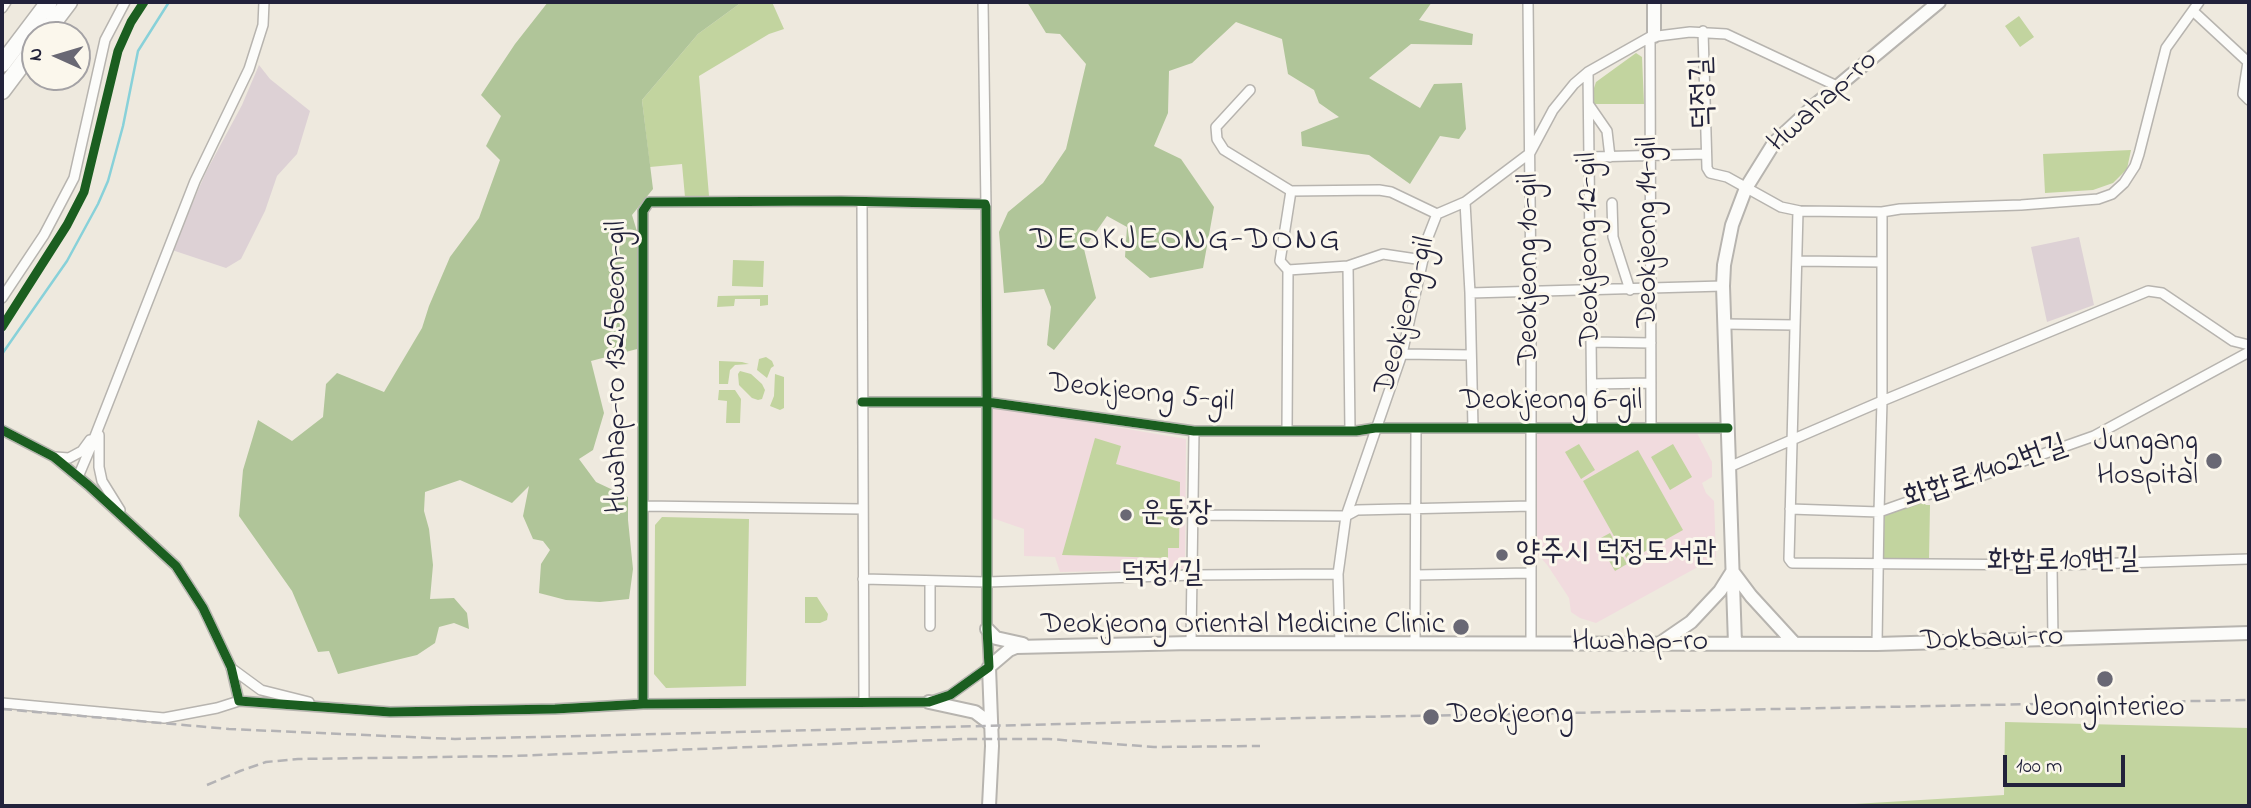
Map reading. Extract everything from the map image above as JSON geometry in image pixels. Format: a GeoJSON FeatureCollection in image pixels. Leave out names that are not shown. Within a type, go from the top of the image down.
{"type":"FeatureCollection","features":[{"type":"Feature","properties":{"kind":"highway"},"geometry":{"type":"LineString","coordinates":[[2,64],[49,2]]}},
{"type":"Feature","properties":{"kind":"highway"},"geometry":{"type":"LineString","coordinates":[[55,21],[69,2]]}},
{"type":"Feature","properties":{"kind":"highway"},"geometry":{"type":"LineString","coordinates":[[2,91],[21,66]]}},
{"type":"Feature","properties":{"kind":"main road","name":"Hwahap-ro"},"geometry":{"type":"LineString","coordinates":[[989,667],[1009,650],[1033,646],[1191,643],[1735,644],[1723,286],[1727,243],[1746,188],[1774,143],[1837,86],[1939,2]]}},
{"type":"Feature","properties":{"kind":"main road"},"geometry":{"type":"LineString","coordinates":[[1652,36],[1654,7]]}},
{"type":"Feature","properties":{"kind":"main road"},"geometry":{"type":"LineString","coordinates":[[1658,645],[1691,622],[1720,591],[1733,572],[1795,645]]}},
{"type":"Feature","properties":{"kind":"main road","name":"Dokbawi-ro"},"geometry":{"type":"LineString","coordinates":[[1735,644],[1877,645],[2249,633]]}},
{"type":"Feature","properties":{"kind":"main road"},"geometry":{"type":"LineString","coordinates":[[987,634],[1033,646]]}},
{"type":"Feature","properties":{"kind":"main road"},"geometry":{"type":"LineString","coordinates":[[989,667],[992,722],[989,806]]}},
{"type":"Feature","properties":{"kind":"main road"},"geometry":{"type":"LineString","coordinates":[[929,702],[975,712],[992,722]]}},
{"type":"Feature","properties":{"kind":"street"},"geometry":{"type":"LineString","coordinates":[[2,8],[6,2]]}},
{"type":"Feature","properties":{"kind":"street"},"geometry":{"type":"LineString","coordinates":[[2,298],[44,236],[71,185],[80,156],[105,40],[125,2]]}},
{"type":"Feature","properties":{"kind":"street"},"geometry":{"type":"LineString","coordinates":[[78,477],[195,181],[248,69],[263,25],[264,2]]}},
{"type":"Feature","properties":{"kind":"street"},"geometry":{"type":"LineString","coordinates":[[2,704],[164,718],[239,701],[390,712],[497,711],[643,704],[929,702],[950,695],[989,667],[983,2]]}},
{"type":"Feature","properties":{"kind":"street","name":"Deokjeong 10-gil"},"geometry":{"type":"LineString","coordinates":[[1528,2],[1531,644]]}},
{"type":"Feature","properties":{"kind":"street"},"geometry":{"type":"LineString","coordinates":[[1746,188],[1781,207],[1798,211],[1882,212],[1900,209],[1996,207],[2098,199],[2112,194],[2124,183],[2135,166],[2166,48],[2199,2]]}},
{"type":"Feature","properties":{"kind":"street"},"geometry":{"type":"LineString","coordinates":[[1640,42],[1649,30],[1654,7]]}},
{"type":"Feature","properties":{"kind":"street","name":"덕정길"},"geometry":{"type":"LineString","coordinates":[[1654,7],[1661,25],[1675,33]]}},
{"type":"Feature","properties":{"kind":"street"},"geometry":{"type":"LineString","coordinates":[[2193,10],[2248,62],[2243,94],[2249,100]]}},
{"type":"Feature","properties":{"kind":"street","name":"Deokjeong-gil"},"geometry":{"type":"LineString","coordinates":[[1340,644],[1338,575],[1346,516],[1402,354],[1427,237],[1437,214],[1465,202],[1530,153],[1562,98],[1588,72],[1652,36],[1703,32],[1726,34],[1837,86]]}},
{"type":"Feature","properties":{"kind":"street","name":"덕정길"},"geometry":{"type":"LineString","coordinates":[[1703,32],[1706,154],[1709,172],[1724,176],[1746,188]]}},
{"type":"Feature","properties":{"kind":"street","name":"Deokjeong 14-gil"},"geometry":{"type":"LineString","coordinates":[[1651,427],[1652,36]]}},
{"type":"Feature","properties":{"kind":"street","name":"Deokjeong 12-gil"},"geometry":{"type":"LineString","coordinates":[[1588,72],[1592,426]]}},
{"type":"Feature","properties":{"kind":"street"},"geometry":{"type":"LineString","coordinates":[[1250,90],[1218,125],[1215,132],[1224,149],[1291,191],[1379,190],[1391,192],[1437,214]]}},
{"type":"Feature","properties":{"kind":"street"},"geometry":{"type":"LineString","coordinates":[[1589,105],[1607,131],[1610,157]]}},
{"type":"Feature","properties":{"kind":"street"},"geometry":{"type":"LineString","coordinates":[[1530,116],[1538,119],[1549,118]]}},
{"type":"Feature","properties":{"kind":"street","name":"덕정길"},"geometry":{"type":"LineString","coordinates":[[1590,158],[1706,154]]}},
{"type":"Feature","properties":{"kind":"street"},"geometry":{"type":"LineString","coordinates":[[1287,431],[1287,270],[1280,261],[1291,191]]}},
{"type":"Feature","properties":{"kind":"street","name":"Hwahap-ro 1325beon-gil"},"geometry":{"type":"LineString","coordinates":[[643,704],[645,205],[666,201],[862,202]]}},
{"type":"Feature","properties":{"kind":"street"},"geometry":{"type":"LineString","coordinates":[[864,702],[862,202],[981,204],[986,207]]}},
{"type":"Feature","properties":{"kind":"street"},"geometry":{"type":"LineString","coordinates":[[1465,202],[1473,428]]}},
{"type":"Feature","properties":{"kind":"street"},"geometry":{"type":"LineString","coordinates":[[1612,203],[1613,237],[1630,290]]}},
{"type":"Feature","properties":{"kind":"street"},"geometry":{"type":"LineString","coordinates":[[1798,211],[1789,559],[1792,563],[1878,562]]}},
{"type":"Feature","properties":{"kind":"street","name":"화합로1402번길"},"geometry":{"type":"LineString","coordinates":[[1877,645],[1882,401],[1882,212]]}},
{"type":"Feature","properties":{"kind":"street"},"geometry":{"type":"LineString","coordinates":[[1287,270],[1349,266],[1383,254],[1423,260]]}},
{"type":"Feature","properties":{"kind":"street"},"geometry":{"type":"LineString","coordinates":[[1797,261],[1882,262]]}},
{"type":"Feature","properties":{"kind":"street"},"geometry":{"type":"LineString","coordinates":[[1349,266],[1350,431]]}},
{"type":"Feature","properties":{"kind":"street"},"geometry":{"type":"LineString","coordinates":[[1470,293],[1723,286]]}},
{"type":"Feature","properties":{"kind":"street"},"geometry":{"type":"LineString","coordinates":[[1729,467],[2148,290],[2162,293],[2233,341],[2249,345]]}},
{"type":"Feature","properties":{"kind":"street"},"geometry":{"type":"LineString","coordinates":[[1724,324],[1795,325]]}},
{"type":"Feature","properties":{"kind":"street"},"geometry":{"type":"LineString","coordinates":[[1592,342],[1651,343]]}},
{"type":"Feature","properties":{"kind":"street","name":"화합로1402번길"},"geometry":{"type":"LineString","coordinates":[[1790,509],[1879,512],[2094,436],[2249,352]]}},
{"type":"Feature","properties":{"kind":"street"},"geometry":{"type":"LineString","coordinates":[[1402,354],[1471,355]]}},
{"type":"Feature","properties":{"kind":"street"},"geometry":{"type":"LineString","coordinates":[[1592,384],[1651,383]]}},
{"type":"Feature","properties":{"kind":"street","name":"Deokjeong 5-gil"},"geometry":{"type":"LineString","coordinates":[[862,402],[987,402],[1194,431],[1350,431],[1375,428]]}},
{"type":"Feature","properties":{"kind":"street"},"geometry":{"type":"LineString","coordinates":[[54,457],[69,458],[82,451],[99,427]]}},
{"type":"Feature","properties":{"kind":"street"},"geometry":{"type":"LineString","coordinates":[[99,427],[99,467],[102,481],[116,505],[137,531]]}},
{"type":"Feature","properties":{"kind":"street","name":"Deokjeong 6-gil"},"geometry":{"type":"LineString","coordinates":[[1375,428],[1728,428]]}},
{"type":"Feature","properties":{"kind":"street"},"geometry":{"type":"LineString","coordinates":[[1415,643],[1416,428]]}},
{"type":"Feature","properties":{"kind":"street"},"geometry":{"type":"LineString","coordinates":[[2,430],[54,457],[176,566],[203,608],[230,667],[239,701]]}},
{"type":"Feature","properties":{"kind":"street"},"geometry":{"type":"LineString","coordinates":[[1191,643],[1194,431]]}},
{"type":"Feature","properties":{"kind":"street"},"geometry":{"type":"LineString","coordinates":[[643,506],[862,509]]}},
{"type":"Feature","properties":{"kind":"street"},"geometry":{"type":"LineString","coordinates":[[1193,515],[1346,516],[1357,510],[1531,506]]}},
{"type":"Feature","properties":{"kind":"street","name":"화합로109번길"},"geometry":{"type":"LineString","coordinates":[[1878,562],[2052,565],[2249,559]]}},
{"type":"Feature","properties":{"kind":"street"},"geometry":{"type":"LineString","coordinates":[[2052,565],[2053,639]]}},
{"type":"Feature","properties":{"kind":"street"},"geometry":{"type":"LineString","coordinates":[[1416,575],[1530,573]]}},
{"type":"Feature","properties":{"kind":"street","name":"덕정1길"},"geometry":{"type":"LineString","coordinates":[[987,582],[1193,575],[1338,575]]}},
{"type":"Feature","properties":{"kind":"street"},"geometry":{"type":"LineString","coordinates":[[863,579],[987,582]]}},
{"type":"Feature","properties":{"kind":"street"},"geometry":{"type":"LineString","coordinates":[[930,581],[930,626]]}},
{"type":"Feature","properties":{"kind":"street"},"geometry":{"type":"LineString","coordinates":[[230,667],[261,690],[335,708]]}},
{"type":"Feature","properties":{"kind":"shaded area"},"geometry":{"type":"Polygon","coordinates":[[[259,65],[270,79],[310,111],[297,154],[277,176],[265,211],[241,259],[226,268],[172,250],[206,172],[242,105],[259,65]]]}},
{"type":"Feature","properties":{"kind":"shaded area"},"geometry":{"type":"Polygon","coordinates":[[[2079,237],[2094,305],[2047,322],[2031,247],[2079,237]]]}},
{"type":"Feature","properties":{"kind":"shaded area"},"geometry":{"type":"Polygon","coordinates":[[[992,406],[1186,439],[1185,569],[1060,572],[1055,557],[1024,556],[1024,529],[992,518],[992,406]]]}},
{"type":"Feature","properties":{"kind":"shaded area"},"geometry":{"type":"Polygon","coordinates":[[[1540,432],[1697,433],[1712,462],[1712,477],[1702,483],[1706,493],[1714,501],[1716,557],[1596,623],[1571,612],[1569,598],[1535,551],[1533,438],[1540,432]]]}},
{"type":"Feature","properties":{"kind":"green space"},"geometry":{"type":"Polygon","coordinates":[[[548,2],[742,2],[698,34],[642,100],[653,189],[632,215],[639,238],[641,348],[591,361],[604,413],[593,450],[579,459],[596,482],[628,497],[633,569],[629,599],[600,602],[566,600],[539,593],[541,564],[550,550],[543,541],[533,539],[523,516],[529,486],[512,503],[460,480],[425,492],[424,511],[433,565],[430,599],[454,598],[467,613],[469,629],[454,623],[439,627],[435,643],[417,655],[338,674],[329,651],[318,652],[292,591],[239,516],[243,470],[258,420],[292,441],[323,417],[326,384],[337,373],[384,392],[422,328],[450,257],[479,218],[500,160],[486,146],[501,116],[481,95],[515,44],[548,2]]]}},
{"type":"Feature","properties":{"kind":"green space"},"geometry":{"type":"Polygon","coordinates":[[[742,2],[772,2],[784,29],[769,34],[699,76],[709,196],[685,197],[682,164],[650,167],[642,100],[698,34],[742,2]]]}},
{"type":"Feature","properties":{"kind":"green space"},"geometry":{"type":"Polygon","coordinates":[[[1027,2],[1432,2],[1419,20],[1473,34],[1472,45],[1411,44],[1369,78],[1420,108],[1434,84],[1462,83],[1466,129],[1459,139],[1440,136],[1410,184],[1369,155],[1302,146],[1301,132],[1339,117],[1319,103],[1314,90],[1288,74],[1282,39],[1236,22],[1192,63],[1169,71],[1168,113],[1154,146],[1181,159],[1214,207],[1203,268],[1150,278],[1125,257],[1127,227],[1107,216],[1084,249],[1096,298],[1054,350],[1047,345],[1051,307],[1044,289],[1004,293],[999,232],[1008,212],[1043,183],[1066,149],[1086,64],[1060,34],[1046,33],[1027,2]]]}},
{"type":"Feature","properties":{"kind":"green space"},"geometry":{"type":"Polygon","coordinates":[[[2019,16],[2034,37],[2020,47],[2005,26],[2019,16]]]}},
{"type":"Feature","properties":{"kind":"green space"},"geometry":{"type":"Polygon","coordinates":[[[1636,53],[1642,57],[1644,104],[1594,104],[1596,82],[1636,53]]]}},
{"type":"Feature","properties":{"kind":"green space"},"geometry":{"type":"Polygon","coordinates":[[[2131,150],[2127,169],[2113,183],[2093,190],[2045,193],[2043,154],[2131,150]]]}},
{"type":"Feature","properties":{"kind":"green space"},"geometry":{"type":"Polygon","coordinates":[[[733,260],[764,261],[763,287],[732,286],[733,260]]]}},
{"type":"Feature","properties":{"kind":"green space"},"geometry":{"type":"Polygon","coordinates":[[[768,295],[768,305],[760,306],[760,299],[735,299],[734,306],[717,307],[718,296],[768,295]]]}},
{"type":"Feature","properties":{"kind":"green space"},"geometry":{"type":"Polygon","coordinates":[[[766,357],[774,366],[767,378],[757,370],[759,359],[766,357]]]}},
{"type":"Feature","properties":{"kind":"green space"},"geometry":{"type":"Polygon","coordinates":[[[719,361],[749,364],[735,365],[730,370],[728,384],[719,384],[719,361]]]}},
{"type":"Feature","properties":{"kind":"green space"},"geometry":{"type":"Polygon","coordinates":[[[740,371],[751,374],[762,384],[765,390],[762,399],[752,398],[739,385],[740,371]]]}},
{"type":"Feature","properties":{"kind":"green space"},"geometry":{"type":"Polygon","coordinates":[[[775,374],[784,377],[784,408],[780,410],[770,406],[774,396],[775,374]]]}},
{"type":"Feature","properties":{"kind":"green space"},"geometry":{"type":"Polygon","coordinates":[[[719,390],[735,390],[741,399],[740,423],[726,423],[727,401],[718,400],[719,390]]]}},
{"type":"Feature","properties":{"kind":"green space","name":"운동장"},"geometry":{"type":"Polygon","coordinates":[[[1095,438],[1121,446],[1116,464],[1180,482],[1179,548],[1168,548],[1168,558],[1062,555],[1095,438]]]}},
{"type":"Feature","properties":{"kind":"green space"},"geometry":{"type":"Polygon","coordinates":[[[1579,444],[1595,470],[1581,479],[1565,452],[1579,444]]]}},
{"type":"Feature","properties":{"kind":"green space"},"geometry":{"type":"Polygon","coordinates":[[[1673,444],[1692,477],[1670,490],[1651,457],[1673,444]]]}},
{"type":"Feature","properties":{"kind":"green space"},"geometry":{"type":"Polygon","coordinates":[[[1638,450],[1683,530],[1628,561],[1583,481],[1638,450]]]}},
{"type":"Feature","properties":{"kind":"green space"},"geometry":{"type":"Polygon","coordinates":[[[1922,501],[1930,505],[1929,559],[1882,559],[1883,515],[1922,501]]]}},
{"type":"Feature","properties":{"kind":"green space"},"geometry":{"type":"Polygon","coordinates":[[[662,517],[749,519],[746,686],[666,688],[654,674],[655,525],[662,517]]]}},
{"type":"Feature","properties":{"kind":"green space"},"geometry":{"type":"Polygon","coordinates":[[[1610,533],[1627,564],[1615,571],[1597,540],[1610,533]]]}},
{"type":"Feature","properties":{"kind":"green space"},"geometry":{"type":"Polygon","coordinates":[[[805,597],[817,597],[828,614],[827,620],[805,623],[805,597]]]}},
{"type":"Feature","properties":{"kind":"green space"},"geometry":{"type":"Polygon","coordinates":[[[2005,722],[2249,728],[2249,806],[1821,806],[2004,795],[2005,722]]]}},
{"type":"Feature","properties":{"kind":"waterway"},"geometry":{"type":"LineString","coordinates":[[2,354],[67,261],[98,204],[108,181],[123,126],[138,51],[169,2]]}},
{"type":"Feature","properties":{"kind":"railway"},"geometry":{"type":"LineString","coordinates":[[2,709],[229,729],[455,739],[1305,718],[2249,700]]}},
{"type":"Feature","properties":{"kind":"railway"},"geometry":{"type":"LineString","coordinates":[[207,785],[266,762],[298,759],[512,756],[964,739],[1049,739],[1154,747],[1260,746]]}},
{"type":"Feature","properties":{"kind":"cycle path"},"geometry":{"type":"LineString","coordinates":[[2,327],[67,225],[84,192],[118,51],[131,22],[144,2]]}},
{"type":"Feature","properties":{"kind":"cycle path"},"geometry":{"type":"LineString","coordinates":[[643,704],[643,211],[649,202],[841,201],[985,204],[987,402],[1194,431],[1728,428]]}},
{"type":"Feature","properties":{"kind":"cycle path"},"geometry":{"type":"LineString","coordinates":[[2,430],[54,457],[176,566],[203,608],[231,667],[239,701],[390,712],[555,709],[643,704],[929,702],[950,695],[989,667],[987,402],[862,402]]}},
{"type":"Feature","properties":{"kind":"place","name":"Jungang Hospital"},"geometry":{"type":"Point","coordinates":[2214,461]}},
{"type":"Feature","properties":{"kind":"place","name":"운동장"},"geometry":{"type":"Point","coordinates":[1126,515]}},
{"type":"Feature","properties":{"kind":"place","name":"양주시 덕정도서관"},"geometry":{"type":"Point","coordinates":[1502,555]}},
{"type":"Feature","properties":{"kind":"place","name":"Deokjeong Oriental Medicine Clinic"},"geometry":{"type":"Point","coordinates":[1461,627]}},
{"type":"Feature","properties":{"kind":"place","name":"Jeonginterieo"},"geometry":{"type":"Point","coordinates":[2105,679]}},
{"type":"Feature","properties":{"kind":"place","name":"Deokjeong"},"geometry":{"type":"Point","coordinates":[1431,717]}},
{"type":"Feature","properties":{"kind":"district","name":"DEOKJEONG-DONG"},"geometry":{"type":"Point","coordinates":[1186,243]}}]}
